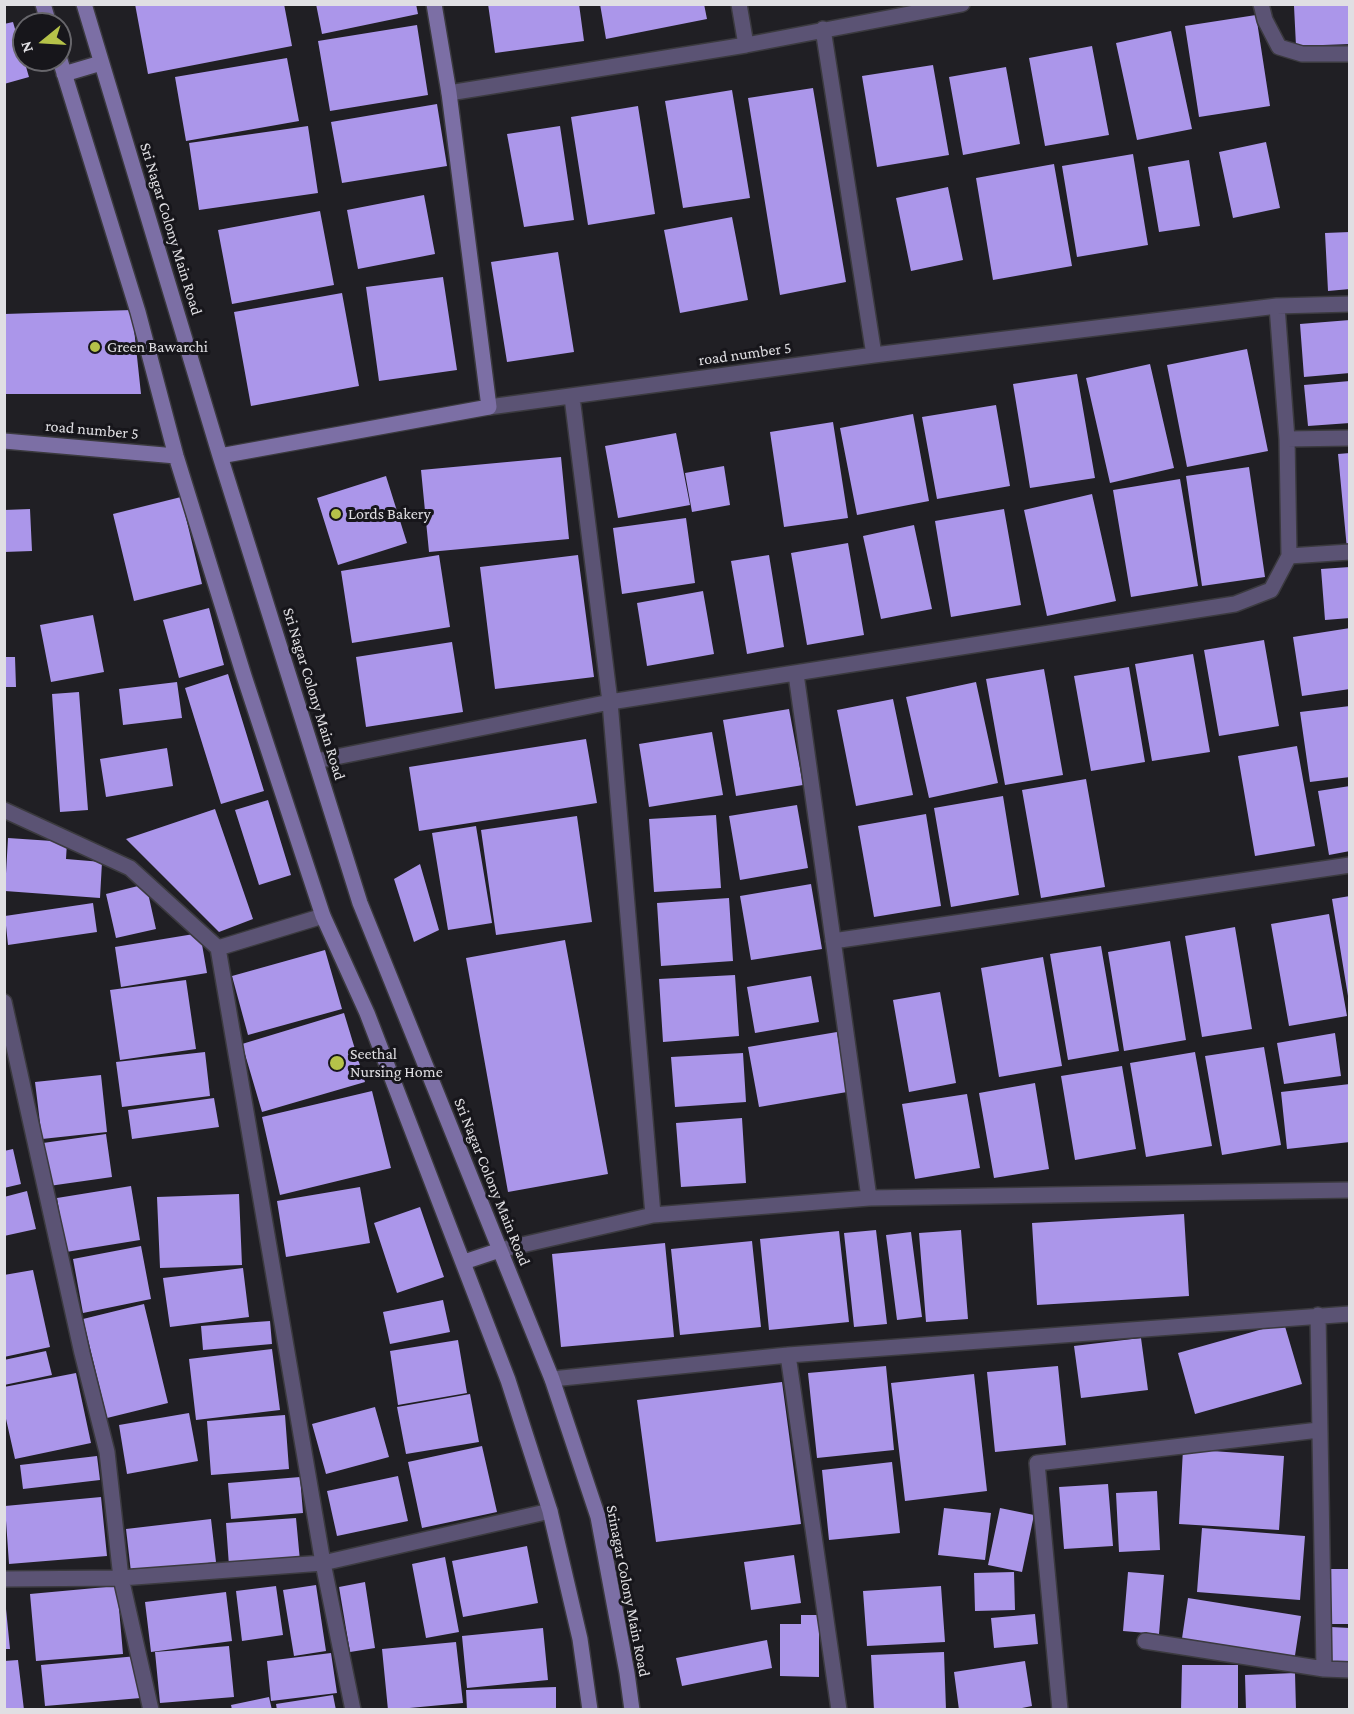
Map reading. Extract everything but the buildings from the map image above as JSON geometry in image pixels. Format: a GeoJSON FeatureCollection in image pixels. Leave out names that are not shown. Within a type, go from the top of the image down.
{"type":"FeatureCollection","features":[{"type":"Feature","properties":{"kind":"main road","name":"Sri Nagar Colony Main Road"},"geometry":{"type":"LineString","coordinates":[[84,4],[220,456],[360,903],[552,1378]]}},
{"type":"Feature","properties":{"kind":"main road"},"geometry":{"type":"LineString","coordinates":[[434,4],[449,93],[489,407]]}},
{"type":"Feature","properties":{"kind":"main road"},"geometry":{"type":"LineString","coordinates":[[72,66],[101,63]]}},
{"type":"Feature","properties":{"kind":"main road"},"geometry":{"type":"LineString","coordinates":[[64,72],[138,312],[176,456],[244,676],[323,916],[367,1013],[508,1380],[550,1511],[580,1639],[590,1710]]}},
{"type":"Feature","properties":{"kind":"main road","name":"road number 5"},"geometry":{"type":"LineString","coordinates":[[220,456],[489,407]]}},
{"type":"Feature","properties":{"kind":"main road","name":"road number 5"},"geometry":{"type":"LineString","coordinates":[[4,441],[176,456]]}},
{"type":"Feature","properties":{"kind":"main road"},"geometry":{"type":"LineString","coordinates":[[464,1262],[500,1250]]}},
{"type":"Feature","properties":{"kind":"main road","name":"Srinagar Colony Main Road"},"geometry":{"type":"LineString","coordinates":[[552,1378],[598,1517],[632,1710]]}},
{"type":"Feature","properties":{"kind":"street"},"geometry":{"type":"LineString","coordinates":[[740,4],[746,45]]}},
{"type":"Feature","properties":{"kind":"street"},"geometry":{"type":"LineString","coordinates":[[449,93],[746,45],[962,4]]}},
{"type":"Feature","properties":{"kind":"street"},"geometry":{"type":"LineString","coordinates":[[1261,4],[1265,20],[1279,47],[1302,54],[1350,54]]}},
{"type":"Feature","properties":{"kind":"street"},"geometry":{"type":"LineString","coordinates":[[823,29],[874,355]]}},
{"type":"Feature","properties":{"kind":"street","name":"road number 5"},"geometry":{"type":"LineString","coordinates":[[489,407],[874,355],[1276,306],[1350,304]]}},
{"type":"Feature","properties":{"kind":"street"},"geometry":{"type":"LineString","coordinates":[[316,761],[610,702],[1234,604],[1271,590],[1289,556],[1287,439],[1276,306]]}},
{"type":"Feature","properties":{"kind":"street"},"geometry":{"type":"LineString","coordinates":[[572,397],[610,702],[653,1215]]}},
{"type":"Feature","properties":{"kind":"street"},"geometry":{"type":"LineString","coordinates":[[1287,439],[1350,438]]}},
{"type":"Feature","properties":{"kind":"street"},"geometry":{"type":"LineString","coordinates":[[1289,556],[1350,552]]}},
{"type":"Feature","properties":{"kind":"street"},"geometry":{"type":"LineString","coordinates":[[796,674],[869,1198]]}},
{"type":"Feature","properties":{"kind":"street"},"geometry":{"type":"LineString","coordinates":[[4,810],[130,868],[218,948],[323,1563],[353,1710]]}},
{"type":"Feature","properties":{"kind":"street"},"geometry":{"type":"LineString","coordinates":[[833,941],[1350,865]]}},
{"type":"Feature","properties":{"kind":"street"},"geometry":{"type":"LineString","coordinates":[[218,948],[323,916]]}},
{"type":"Feature","properties":{"kind":"street"},"geometry":{"type":"LineString","coordinates":[[4,1002],[107,1452],[121,1578],[151,1710]]}},
{"type":"Feature","properties":{"kind":"street"},"geometry":{"type":"LineString","coordinates":[[500,1250],[653,1215],[869,1198],[1350,1190]]}},
{"type":"Feature","properties":{"kind":"street"},"geometry":{"type":"LineString","coordinates":[[552,1378],[788,1354],[1350,1314]]}},
{"type":"Feature","properties":{"kind":"street"},"geometry":{"type":"LineString","coordinates":[[1318,1315],[1324,1669]]}},
{"type":"Feature","properties":{"kind":"street"},"geometry":{"type":"LineString","coordinates":[[788,1354],[839,1710]]}},
{"type":"Feature","properties":{"kind":"street"},"geometry":{"type":"LineString","coordinates":[[1060,1710],[1037,1463],[1319,1430]]}},
{"type":"Feature","properties":{"kind":"street"},"geometry":{"type":"LineString","coordinates":[[4,1579],[121,1578],[323,1563],[550,1511]]}},
{"type":"Feature","properties":{"kind":"street"},"geometry":{"type":"LineString","coordinates":[[1145,1641],[1324,1669],[1350,1670]]}},
{"type":"Feature","properties":{"kind":"place","name":"Green Bawarchi"},"geometry":{"type":"Point","coordinates":[95,347]}},
{"type":"Feature","properties":{"kind":"place","name":"Lords Bakery"},"geometry":{"type":"Point","coordinates":[336,514]}},
{"type":"Feature","properties":{"kind":"place","name":"Seethal Nursing Home"},"geometry":{"type":"Point","coordinates":[337,1063]}}]}
